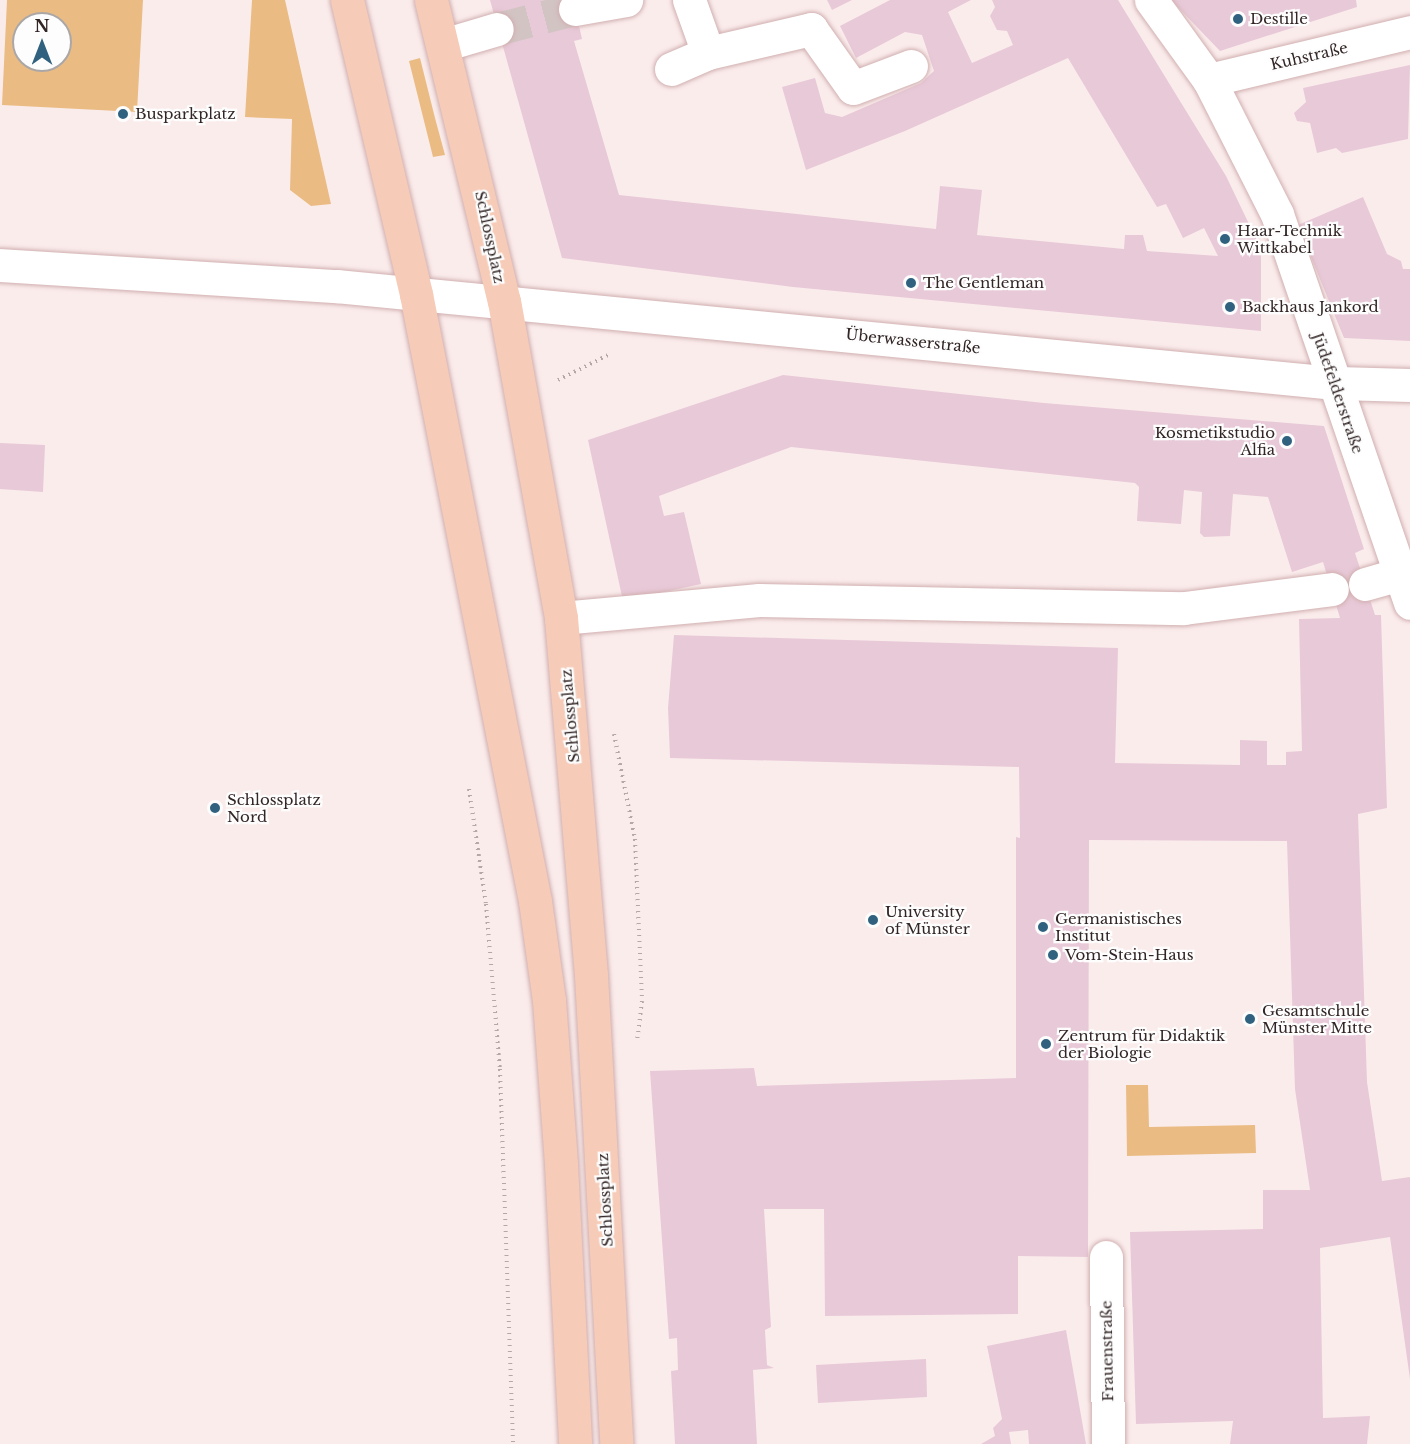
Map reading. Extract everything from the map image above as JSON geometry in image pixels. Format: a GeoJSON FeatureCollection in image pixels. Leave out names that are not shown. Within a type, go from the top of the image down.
{"type":"FeatureCollection","features":[{"type":"Feature","properties":{"kind":"main road"},"geometry":{"type":"LineString","coordinates":[[347,0],[416,294],[514,784],[543,950],[561,1164],[575,1444]]}},
{"type":"Feature","properties":{"kind":"main road","name":"Schlossplatz"},"geometry":{"type":"LineString","coordinates":[[431,0],[504,301],[561,618],[593,999],[616,1444]]}},
{"type":"Feature","properties":{"kind":"street"},"geometry":{"type":"LineString","coordinates":[[575,9],[626,0]]}},
{"type":"Feature","properties":{"kind":"street"},"geometry":{"type":"LineString","coordinates":[[689,0],[708,53]]}},
{"type":"Feature","properties":{"kind":"street","name":"Jüdefelderstraße"},"geometry":{"type":"LineString","coordinates":[[1151,0],[1209,80],[1277,214],[1404,589]]}},
{"type":"Feature","properties":{"kind":"street"},"geometry":{"type":"LineString","coordinates":[[443,45],[497,29]]}},
{"type":"Feature","properties":{"kind":"street"},"geometry":{"type":"LineString","coordinates":[[671,69],[708,53],[811,29],[853,88],[911,66]]}},
{"type":"Feature","properties":{"kind":"street","name":"Kuhstraße"},"geometry":{"type":"LineString","coordinates":[[1209,80],[1410,32]]}},
{"type":"Feature","properties":{"kind":"street"},"geometry":{"type":"LineString","coordinates":[[0,265],[416,294]]}},
{"type":"Feature","properties":{"kind":"street","name":"Überwasserstraße"},"geometry":{"type":"LineString","coordinates":[[416,294],[1335,383],[1410,385]]}},
{"type":"Feature","properties":{"kind":"street"},"geometry":{"type":"LineString","coordinates":[[1365,584],[1404,589]]}},
{"type":"Feature","properties":{"kind":"street"},"geometry":{"type":"LineString","coordinates":[[561,618],[759,600],[1184,608],[1332,589]]}},
{"type":"Feature","properties":{"kind":"street","name":"Frauenstraße"},"geometry":{"type":"LineString","coordinates":[[1106,1257],[1108,1444]]}},
{"type":"Feature","properties":{"kind":"path"},"geometry":{"type":"LineString","coordinates":[[468,786],[486,904],[500,1069],[513,1444]]}},
{"type":"Feature","properties":{"kind":"shaded area"},"geometry":{"type":"Polygon","coordinates":[[[7,0],[143,0],[137,112],[2,105],[7,0]]]}},
{"type":"Feature","properties":{"kind":"shaded area"},"geometry":{"type":"Polygon","coordinates":[[[252,0],[285,0],[331,204],[311,206],[290,190],[292,119],[245,117],[252,0]]]}},
{"type":"Feature","properties":{"kind":"shaded area"},"geometry":{"type":"Polygon","coordinates":[[[420,58],[445,155],[433,157],[409,61],[420,58]]]}},
{"type":"Feature","properties":{"kind":"shaded area"},"geometry":{"type":"Polygon","coordinates":[[[1126,1085],[1148,1085],[1149,1127],[1255,1125],[1256,1153],[1127,1156],[1126,1085]]]}},
{"type":"Feature","properties":{"kind":"building"},"geometry":{"type":"Polygon","coordinates":[[[490,0],[573,0],[582,39],[574,41],[619,195],[936,229],[940,186],[982,190],[977,235],[1124,249],[1125,235],[1143,235],[1147,251],[1218,256],[1204,228],[1183,238],[1166,204],[1157,207],[1068,58],[905,131],[806,170],[782,87],[815,78],[825,113],[842,117],[921,83],[934,71],[922,35],[905,32],[856,58],[840,26],[890,0],[971,0],[948,12],[972,63],[1013,45],[1007,31],[997,30],[990,16],[995,7],[992,0],[1118,0],[1226,176],[1261,249],[1261,331],[793,287],[562,258],[490,0]]]}},
{"type":"Feature","properties":{"kind":"building"},"geometry":{"type":"Polygon","coordinates":[[[827,0],[852,0],[832,10],[827,0]]]}},
{"type":"Feature","properties":{"kind":"building"},"geometry":{"type":"Polygon","coordinates":[[[1171,0],[1356,0],[1357,7],[1220,51],[1171,0]]]}},
{"type":"Feature","properties":{"kind":"building"},"geometry":{"type":"Polygon","coordinates":[[[1410,65],[1408,139],[1342,153],[1336,148],[1317,153],[1310,123],[1297,121],[1294,113],[1306,102],[1303,88],[1410,65]]]}},
{"type":"Feature","properties":{"kind":"building"},"geometry":{"type":"Polygon","coordinates":[[[1363,197],[1387,254],[1401,261],[1403,269],[1410,269],[1410,341],[1344,338],[1298,225],[1363,197]]]}},
{"type":"Feature","properties":{"kind":"building"},"geometry":{"type":"Polygon","coordinates":[[[783,375],[1044,403],[1324,426],[1364,549],[1355,553],[1375,615],[1381,615],[1387,808],[1358,814],[1367,1082],[1382,1181],[1410,1177],[1410,1379],[1390,1237],[1320,1248],[1323,1418],[1370,1416],[1367,1444],[1230,1444],[1233,1421],[1136,1424],[1130,1232],[1263,1229],[1263,1190],[1310,1190],[1295,1089],[1287,841],[1089,840],[1088,1257],[1018,1256],[1018,1314],[825,1316],[824,1209],[764,1209],[771,1327],[765,1330],[767,1365],[774,1368],[753,1370],[757,1444],[675,1444],[671,1371],[678,1370],[677,1338],[669,1339],[650,1071],[754,1068],[757,1086],[1016,1078],[1016,837],[1020,838],[1019,767],[670,758],[668,708],[674,635],[1118,648],[1115,763],[1240,765],[1240,740],[1267,741],[1267,765],[1286,765],[1286,752],[1302,751],[1299,619],[1340,618],[1323,562],[1292,572],[1268,497],[1233,494],[1230,536],[1204,537],[1200,533],[1202,492],[1184,490],[1181,524],[1137,521],[1139,487],[1135,483],[791,447],[659,496],[664,516],[684,512],[701,584],[623,601],[588,440],[783,375]]]}},
{"type":"Feature","properties":{"kind":"building"},"geometry":{"type":"Polygon","coordinates":[[[0,443],[45,445],[43,492],[0,489],[0,443]]]}},
{"type":"Feature","properties":{"kind":"building"},"geometry":{"type":"Polygon","coordinates":[[[1066,1330],[1086,1444],[1029,1444],[1028,1430],[1009,1432],[1011,1444],[981,1444],[995,1436],[993,1428],[1002,1419],[987,1346],[1066,1330]]]}},
{"type":"Feature","properties":{"kind":"building"},"geometry":{"type":"Polygon","coordinates":[[[926,1359],[927,1397],[818,1403],[816,1365],[926,1359]]]}},
{"type":"Feature","properties":{"kind":"tunnel"},"geometry":{"type":"LineString","coordinates":[[497,29],[575,9]]}},
{"type":"Feature","properties":{"kind":"place","name":"Destille"},"geometry":{"type":"Point","coordinates":[1238,19]}},
{"type":"Feature","properties":{"kind":"place","name":"Busparkplatz"},"geometry":{"type":"Point","coordinates":[123,114]}},
{"type":"Feature","properties":{"kind":"place","name":"Haar-Technik Wittkabel"},"geometry":{"type":"Point","coordinates":[1225,239]}},
{"type":"Feature","properties":{"kind":"place","name":"The Gentleman"},"geometry":{"type":"Point","coordinates":[911,283]}},
{"type":"Feature","properties":{"kind":"place","name":"Backhaus Jankord"},"geometry":{"type":"Point","coordinates":[1230,307]}},
{"type":"Feature","properties":{"kind":"place","name":"Kosmetikstudio Alfia"},"geometry":{"type":"Point","coordinates":[1287,441]}},
{"type":"Feature","properties":{"kind":"place","name":"Schlossplatz Nord"},"geometry":{"type":"Point","coordinates":[215,808]}},
{"type":"Feature","properties":{"kind":"place","name":"University of Münster"},"geometry":{"type":"Point","coordinates":[873,920]}},
{"type":"Feature","properties":{"kind":"place","name":"Germanistisches Institut"},"geometry":{"type":"Point","coordinates":[1043,927]}},
{"type":"Feature","properties":{"kind":"place","name":"Vom-Stein-Haus"},"geometry":{"type":"Point","coordinates":[1053,955]}},
{"type":"Feature","properties":{"kind":"place","name":"Gesamtschule Münster Mitte"},"geometry":{"type":"Point","coordinates":[1250,1019]}},
{"type":"Feature","properties":{"kind":"place","name":"Zentrum für Didaktik der Biologie"},"geometry":{"type":"Point","coordinates":[1046,1044]}}]}
